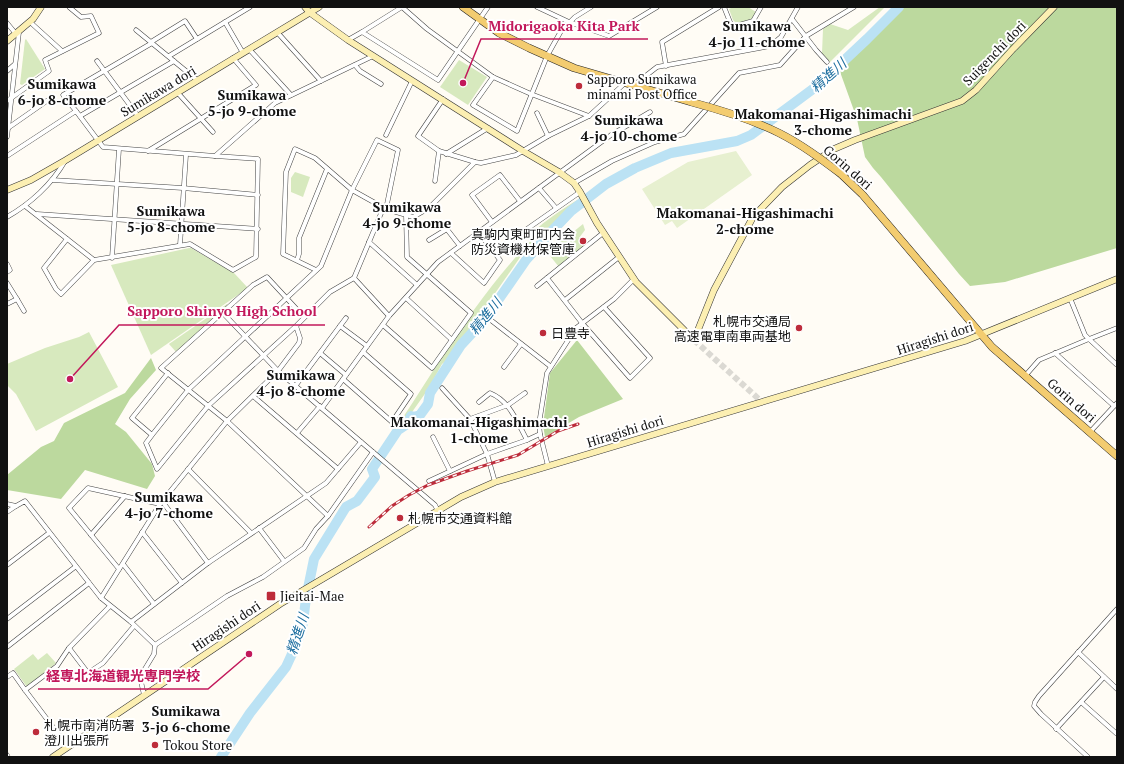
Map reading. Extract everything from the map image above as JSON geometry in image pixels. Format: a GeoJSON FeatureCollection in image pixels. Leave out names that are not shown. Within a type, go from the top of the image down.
{"type":"FeatureCollection","features":[{"type":"Feature","properties":{"kind":"main road","name":"Gorin dori"},"geometry":{"type":"LineString","coordinates":[[463,7],[499,33],[574,68],[634,84],[735,115],[779,133],[809,150],[841,174],[862,194],[992,347],[1117,456]]}},
{"type":"Feature","properties":{"kind":"street"},"geometry":{"type":"LineString","coordinates":[[7,41],[30,22],[41,7]]}},
{"type":"Feature","properties":{"kind":"street"},"geometry":{"type":"LineString","coordinates":[[7,101],[49,71],[45,60],[99,33],[91,16],[81,17],[69,7]]}},
{"type":"Feature","properties":{"kind":"street"},"geometry":{"type":"LineString","coordinates":[[169,56],[250,7]]}},
{"type":"Feature","properties":{"kind":"street"},"geometry":{"type":"LineString","coordinates":[[305,7],[309,12],[348,40],[523,151],[559,172],[574,183],[603,233],[634,279],[614,299],[576,328],[550,366],[547,373],[539,424],[548,466]]}},
{"type":"Feature","properties":{"kind":"street","name":"Sumikawa dori"},"geometry":{"type":"LineString","coordinates":[[7,190],[31,180],[66,160],[319,7]]}},
{"type":"Feature","properties":{"kind":"street"},"geometry":{"type":"LineString","coordinates":[[348,40],[402,7],[427,29],[493,77],[531,94],[589,116]]}},
{"type":"Feature","properties":{"kind":"street"},"geometry":{"type":"LineString","coordinates":[[362,32],[438,80],[479,18],[488,7]]}},
{"type":"Feature","properties":{"kind":"street"},"geometry":{"type":"LineString","coordinates":[[537,7],[569,22],[609,36],[657,7]]}},
{"type":"Feature","properties":{"kind":"street"},"geometry":{"type":"LineString","coordinates":[[493,77],[473,105],[517,131],[547,56],[561,31],[569,22],[590,7]]}},
{"type":"Feature","properties":{"kind":"street"},"geometry":{"type":"LineString","coordinates":[[666,66],[662,42],[719,7]]}},
{"type":"Feature","properties":{"kind":"street"},"geometry":{"type":"LineString","coordinates":[[724,7],[732,27],[752,21],[761,7]]}},
{"type":"Feature","properties":{"kind":"street"},"geometry":{"type":"LineString","coordinates":[[634,84],[657,67],[770,46],[781,37],[798,7]]}},
{"type":"Feature","properties":{"kind":"street"},"geometry":{"type":"LineString","coordinates":[[574,183],[612,161],[655,142],[684,134],[739,73],[780,65],[806,36],[854,7]]}},
{"type":"Feature","properties":{"kind":"street","name":"Suigenchi dori"},"geometry":{"type":"LineString","coordinates":[[634,279],[694,340],[714,290],[753,217],[792,178],[834,149],[962,101],[976,90],[1054,7]]}},
{"type":"Feature","properties":{"kind":"street"},"geometry":{"type":"LineString","coordinates":[[792,19],[827,62]]}},
{"type":"Feature","properties":{"kind":"street"},"geometry":{"type":"LineString","coordinates":[[67,239],[44,268],[56,289],[61,294],[94,260],[190,244],[233,270],[256,257],[258,229],[258,159],[186,155],[102,147],[63,95],[185,21],[196,39]]}},
{"type":"Feature","properties":{"kind":"street"},"geometry":{"type":"LineString","coordinates":[[30,22],[62,51]]}},
{"type":"Feature","properties":{"kind":"street"},"geometry":{"type":"LineString","coordinates":[[225,22],[243,53]]}},
{"type":"Feature","properties":{"kind":"street"},"geometry":{"type":"LineString","coordinates":[[7,23],[17,33],[16,64],[7,137]]}},
{"type":"Feature","properties":{"kind":"street"},"geometry":{"type":"LineString","coordinates":[[136,30],[197,80]]}},
{"type":"Feature","properties":{"kind":"street"},"geometry":{"type":"LineString","coordinates":[[277,32],[321,80]]}},
{"type":"Feature","properties":{"kind":"street"},"geometry":{"type":"LineString","coordinates":[[249,49],[291,95]]}},
{"type":"Feature","properties":{"kind":"street"},"geometry":{"type":"LineString","coordinates":[[215,156],[275,103],[373,56]]}},
{"type":"Feature","properties":{"kind":"street"},"geometry":{"type":"LineString","coordinates":[[148,151],[256,85],[233,58]]}},
{"type":"Feature","properties":{"kind":"street"},"geometry":{"type":"LineString","coordinates":[[97,61],[138,116]]}},
{"type":"Feature","properties":{"kind":"street"},"geometry":{"type":"LineString","coordinates":[[80,116],[174,61]]}},
{"type":"Feature","properties":{"kind":"street"},"geometry":{"type":"LineString","coordinates":[[7,71],[16,64]]}},
{"type":"Feature","properties":{"kind":"street"},"geometry":{"type":"LineString","coordinates":[[355,65],[360,71],[381,84]]}},
{"type":"Feature","properties":{"kind":"street"},"geometry":{"type":"LineString","coordinates":[[386,135],[412,81]]}},
{"type":"Feature","properties":{"kind":"street"},"geometry":{"type":"LineString","coordinates":[[442,99],[418,136],[439,152],[475,162],[482,162],[516,155],[548,136],[589,116],[626,83]]}},
{"type":"Feature","properties":{"kind":"street"},"geometry":{"type":"LineString","coordinates":[[177,92],[213,132]]}},
{"type":"Feature","properties":{"kind":"street"},"geometry":{"type":"LineString","coordinates":[[8,128],[51,98]]}},
{"type":"Feature","properties":{"kind":"street"},"geometry":{"type":"LineString","coordinates":[[7,156],[76,112]]}},
{"type":"Feature","properties":{"kind":"street"},"geometry":{"type":"LineString","coordinates":[[297,433],[321,407],[345,377],[389,316],[438,262],[610,135],[650,112]]}},
{"type":"Feature","properties":{"kind":"street"},"geometry":{"type":"LineString","coordinates":[[537,114],[548,136]]}},
{"type":"Feature","properties":{"kind":"street"},"geometry":{"type":"LineString","coordinates":[[446,154],[488,128]]}},
{"type":"Feature","properties":{"kind":"street"},"geometry":{"type":"LineString","coordinates":[[377,140],[398,150],[386,209],[382,211],[354,278],[330,292],[296,326],[208,406],[157,469],[146,443],[188,390],[244,336],[321,266],[352,190],[377,140]]}},
{"type":"Feature","properties":{"kind":"street"},"geometry":{"type":"LineString","coordinates":[[112,258],[118,184],[119,149]]}},
{"type":"Feature","properties":{"kind":"street"},"geometry":{"type":"LineString","coordinates":[[316,270],[283,254],[286,172],[295,150],[315,158],[352,190],[386,209],[414,217],[429,208],[475,162]]}},
{"type":"Feature","properties":{"kind":"street"},"geometry":{"type":"LineString","coordinates":[[435,181],[439,152]]}},
{"type":"Feature","properties":{"kind":"street"},"geometry":{"type":"LineString","coordinates":[[180,245],[186,155]]}},
{"type":"Feature","properties":{"kind":"street"},"geometry":{"type":"LineString","coordinates":[[7,217],[26,206],[52,180],[66,160]]}},
{"type":"Feature","properties":{"kind":"street"},"geometry":{"type":"LineString","coordinates":[[297,260],[299,254],[299,238],[327,169]]}},
{"type":"Feature","properties":{"kind":"street"},"geometry":{"type":"LineString","coordinates":[[492,222],[472,195],[500,175],[520,201]]}},
{"type":"Feature","properties":{"kind":"street"},"geometry":{"type":"LineString","coordinates":[[52,180],[183,188],[258,195]]}},
{"type":"Feature","properties":{"kind":"street"},"geometry":{"type":"LineString","coordinates":[[539,188],[556,208]]}},
{"type":"Feature","properties":{"kind":"street"},"geometry":{"type":"LineString","coordinates":[[494,252],[556,208],[581,194]]}},
{"type":"Feature","properties":{"kind":"street"},"geometry":{"type":"LineString","coordinates":[[26,206],[94,260]]}},
{"type":"Feature","properties":{"kind":"street"},"geometry":{"type":"LineString","coordinates":[[36,214],[258,229]]}},
{"type":"Feature","properties":{"kind":"street"},"geometry":{"type":"LineString","coordinates":[[383,325],[432,368],[470,313],[408,258],[406,215]]}},
{"type":"Feature","properties":{"kind":"street"},"geometry":{"type":"LineString","coordinates":[[429,240],[447,228],[460,246]]}},
{"type":"Feature","properties":{"kind":"street"},"geometry":{"type":"LineString","coordinates":[[451,253],[484,284],[500,260],[478,232]]}},
{"type":"Feature","properties":{"kind":"street"},"geometry":{"type":"LineString","coordinates":[[537,286],[603,233]]}},
{"type":"Feature","properties":{"kind":"street"},"geometry":{"type":"LineString","coordinates":[[369,242],[417,285]]}},
{"type":"Feature","properties":{"kind":"street"},"geometry":{"type":"LineString","coordinates":[[565,300],[619,257]]}},
{"type":"Feature","properties":{"kind":"street"},"geometry":{"type":"LineString","coordinates":[[7,264],[10,270],[7,272]]}},
{"type":"Feature","properties":{"kind":"street"},"geometry":{"type":"LineString","coordinates":[[304,317],[267,277],[253,285],[161,368],[227,421],[328,516]]}},
{"type":"Feature","properties":{"kind":"street"},"geometry":{"type":"LineString","coordinates":[[354,278],[389,316]]}},
{"type":"Feature","properties":{"kind":"street"},"geometry":{"type":"LineString","coordinates":[[547,278],[582,323],[630,378],[650,358],[604,306]]}},
{"type":"Feature","properties":{"kind":"street","name":"Hiragishi dori"},"geometry":{"type":"LineString","coordinates":[[53,757],[268,611],[461,497],[495,482],[965,341],[1117,279]]}},
{"type":"Feature","properties":{"kind":"street"},"geometry":{"type":"LineString","coordinates":[[7,283],[24,311]]}},
{"type":"Feature","properties":{"kind":"street"},"geometry":{"type":"LineString","coordinates":[[406,298],[452,340]]}},
{"type":"Feature","properties":{"kind":"street"},"geometry":{"type":"LineString","coordinates":[[1070,298],[1085,335],[1117,366]]}},
{"type":"Feature","properties":{"kind":"street"},"geometry":{"type":"LineString","coordinates":[[7,304],[16,299]]}},
{"type":"Feature","properties":{"kind":"street"},"geometry":{"type":"LineString","coordinates":[[222,312],[278,371],[296,385],[438,510]]}},
{"type":"Feature","properties":{"kind":"street"},"geometry":{"type":"LineString","coordinates":[[296,385],[346,318]]}},
{"type":"Feature","properties":{"kind":"street"},"geometry":{"type":"LineString","coordinates":[[492,321],[550,366]]}},
{"type":"Feature","properties":{"kind":"street"},"geometry":{"type":"LineString","coordinates":[[100,598],[161,503],[227,421],[278,371],[299,343],[300,338],[296,326]]}},
{"type":"Feature","properties":{"kind":"street"},"geometry":{"type":"LineString","coordinates":[[340,326],[367,346]]}},
{"type":"Feature","properties":{"kind":"street"},"geometry":{"type":"LineString","coordinates":[[1025,376],[1039,360],[1117,328]]}},
{"type":"Feature","properties":{"kind":"street"},"geometry":{"type":"LineString","coordinates":[[504,367],[522,344]]}},
{"type":"Feature","properties":{"kind":"street"},"geometry":{"type":"LineString","coordinates":[[320,353],[392,422],[412,394],[363,352]]}},
{"type":"Feature","properties":{"kind":"street"},"geometry":{"type":"LineString","coordinates":[[1055,353],[1116,404],[1090,432]]}},
{"type":"Feature","properties":{"kind":"street"},"geometry":{"type":"LineString","coordinates":[[152,435],[132,418],[168,373]]}},
{"type":"Feature","properties":{"kind":"street"},"geometry":{"type":"LineString","coordinates":[[442,388],[470,419],[487,454],[495,482]]}},
{"type":"Feature","properties":{"kind":"street"},"geometry":{"type":"LineString","coordinates":[[479,402],[490,393],[501,399],[508,405],[527,440]]}},
{"type":"Feature","properties":{"kind":"street"},"geometry":{"type":"LineString","coordinates":[[470,419],[508,405],[525,393]]}},
{"type":"Feature","properties":{"kind":"street"},"geometry":{"type":"LineString","coordinates":[[253,396],[338,469]]}},
{"type":"Feature","properties":{"kind":"street"},"geometry":{"type":"LineString","coordinates":[[429,481],[487,454],[540,434]]}},
{"type":"Feature","properties":{"kind":"street"},"geometry":{"type":"LineString","coordinates":[[434,437],[450,471]]}},
{"type":"Feature","properties":{"kind":"street"},"geometry":{"type":"LineString","coordinates":[[69,648],[88,673],[103,663],[132,624],[154,604],[208,563],[326,483],[361,442]]}},
{"type":"Feature","properties":{"kind":"street"},"geometry":{"type":"LineString","coordinates":[[144,695],[140,677],[154,654],[155,645],[227,596],[263,577],[304,548],[316,529],[328,516],[374,453]]}},
{"type":"Feature","properties":{"kind":"street"},"geometry":{"type":"LineString","coordinates":[[188,469],[251,533]]}},
{"type":"Feature","properties":{"kind":"street"},"geometry":{"type":"LineString","coordinates":[[119,569],[69,508],[88,488],[161,503],[208,563]]}},
{"type":"Feature","properties":{"kind":"street"},"geometry":{"type":"LineString","coordinates":[[91,534],[125,496]]}},
{"type":"Feature","properties":{"kind":"street"},"geometry":{"type":"LineString","coordinates":[[7,512],[25,502],[100,598],[155,645]]}},
{"type":"Feature","properties":{"kind":"street"},"geometry":{"type":"LineString","coordinates":[[7,504],[16,506]]}},
{"type":"Feature","properties":{"kind":"street"},"geometry":{"type":"LineString","coordinates":[[259,528],[284,561]]}},
{"type":"Feature","properties":{"kind":"street"},"geometry":{"type":"LineString","coordinates":[[142,532],[182,583]]}},
{"type":"Feature","properties":{"kind":"street"},"geometry":{"type":"LineString","coordinates":[[7,565],[49,533]]}},
{"type":"Feature","properties":{"kind":"street"},"geometry":{"type":"LineString","coordinates":[[123,564],[154,604]]}},
{"type":"Feature","properties":{"kind":"street"},"geometry":{"type":"LineString","coordinates":[[7,619],[75,567]]}},
{"type":"Feature","properties":{"kind":"street"},"geometry":{"type":"LineString","coordinates":[[7,647],[89,583]]}},
{"type":"Feature","properties":{"kind":"street"},"geometry":{"type":"LineString","coordinates":[[25,690],[57,666],[69,648],[110,606]]}},
{"type":"Feature","properties":{"kind":"street"},"geometry":{"type":"LineString","coordinates":[[1088,757],[1056,729],[1034,706],[1035,702],[1117,609]]}},
{"type":"Feature","properties":{"kind":"street"},"geometry":{"type":"LineString","coordinates":[[1078,652],[1117,689]]}},
{"type":"Feature","properties":{"kind":"street"},"geometry":{"type":"LineString","coordinates":[[7,678],[13,673],[68,747]]}},
{"type":"Feature","properties":{"kind":"street"},"geometry":{"type":"LineString","coordinates":[[1056,729],[1104,677]]}},
{"type":"Feature","properties":{"kind":"street"},"geometry":{"type":"LineString","coordinates":[[1081,702],[1117,734]]}},
{"type":"Feature","properties":{"kind":"green space"},"geometry":{"type":"Polygon","coordinates":[[[733,7],[748,7],[756,12],[752,19],[737,24],[733,20],[729,9],[733,7]]]}},
{"type":"Feature","properties":{"kind":"green space"},"geometry":{"type":"Polygon","coordinates":[[[880,7],[885,7],[830,62],[822,53],[823,29],[830,24],[848,30],[880,7]]]}},
{"type":"Feature","properties":{"kind":"green space"},"geometry":{"type":"Polygon","coordinates":[[[902,7],[1117,7],[1117,248],[1005,282],[970,286],[959,274],[865,157],[857,119],[839,69],[902,7]]]}},
{"type":"Feature","properties":{"kind":"green space"},"geometry":{"type":"Polygon","coordinates":[[[26,39],[45,69],[22,85],[20,84],[26,39]]]}},
{"type":"Feature","properties":{"kind":"green space"},"geometry":{"type":"Polygon","coordinates":[[[459,60],[487,77],[468,105],[440,87],[459,60]]]}},
{"type":"Feature","properties":{"kind":"green space"},"geometry":{"type":"Polygon","coordinates":[[[736,151],[752,175],[677,228],[672,221],[665,225],[642,189],[688,162],[736,151]]]}},
{"type":"Feature","properties":{"kind":"green space"},"geometry":{"type":"Polygon","coordinates":[[[295,172],[310,177],[303,197],[291,192],[291,178],[295,172]]]}},
{"type":"Feature","properties":{"kind":"green space"},"geometry":{"type":"Polygon","coordinates":[[[579,199],[580,201],[528,246],[450,358],[442,364],[429,388],[381,456],[378,453],[454,339],[497,279],[534,237],[532,233],[554,215],[579,199]]]}},
{"type":"Feature","properties":{"kind":"green space"},"geometry":{"type":"Polygon","coordinates":[[[583,224],[585,230],[579,238],[586,246],[559,267],[546,251],[560,238],[567,237],[583,224]]]}},
{"type":"Feature","properties":{"kind":"green space"},"geometry":{"type":"Polygon","coordinates":[[[189,248],[234,273],[248,288],[151,355],[111,265],[189,248]]]}},
{"type":"Feature","properties":{"kind":"green space"},"geometry":{"type":"Polygon","coordinates":[[[227,304],[229,307],[177,353],[169,344],[227,304]]]}},
{"type":"Feature","properties":{"kind":"green space"},"geometry":{"type":"Polygon","coordinates":[[[89,332],[118,387],[36,431],[16,394],[7,385],[7,364],[89,332]]]}},
{"type":"Feature","properties":{"kind":"green space"},"geometry":{"type":"Polygon","coordinates":[[[577,340],[623,399],[579,417],[545,437],[543,425],[550,373],[577,340]]]}},
{"type":"Feature","properties":{"kind":"green space"},"geometry":{"type":"Polygon","coordinates":[[[151,358],[156,370],[130,399],[115,424],[126,432],[152,464],[155,476],[147,489],[85,470],[61,499],[7,490],[7,475],[41,447],[54,441],[64,423],[125,393],[151,358]]]}},
{"type":"Feature","properties":{"kind":"green space"},"geometry":{"type":"Polygon","coordinates":[[[47,653],[56,663],[27,687],[14,669],[33,654],[38,660],[47,653]]]}},
{"type":"Feature","properties":{"kind":"waterway","name":"精進川"},"geometry":{"type":"LineString","coordinates":[[221,757],[250,713],[286,667],[297,643],[303,623],[306,598],[314,559],[346,507],[357,501],[375,477],[372,469],[398,430],[407,424],[411,416],[415,417],[420,415],[428,404],[430,393],[461,345],[485,319],[526,260],[550,233],[571,211],[606,184],[635,168],[671,153],[737,141],[751,135],[817,86],[899,7]]}},
{"type":"Feature","properties":{"kind":"tunnel"},"geometry":{"type":"LineString","coordinates":[[694,340],[762,402]]}},
{"type":"Feature","properties":{"kind":"railway"},"geometry":{"type":"LineString","coordinates":[[369,527],[392,506],[428,485],[518,455],[558,431],[578,424]]}},
{"type":"Feature","properties":{"kind":"place","name":"Midorigaoka Kita Park"},"geometry":{"type":"Point","coordinates":[463,83]}},
{"type":"Feature","properties":{"kind":"place","name":"Sapporo Sumikawa minami Post Office"},"geometry":{"type":"Point","coordinates":[579,86]}},
{"type":"Feature","properties":{"kind":"place","name":"真駒内東町町内会 防災資機材保管庫"},"geometry":{"type":"Point","coordinates":[583,241]}},
{"type":"Feature","properties":{"kind":"place","name":"札幌市交通局 高速電車南車両基地"},"geometry":{"type":"Point","coordinates":[799,328]}},
{"type":"Feature","properties":{"kind":"place","name":"日豊寺"},"geometry":{"type":"Point","coordinates":[543,333]}},
{"type":"Feature","properties":{"kind":"place","name":"Sapporo Shinyo High School"},"geometry":{"type":"Point","coordinates":[70,379]}},
{"type":"Feature","properties":{"kind":"place","name":"札幌市交通資料館"},"geometry":{"type":"Point","coordinates":[400,518]}},
{"type":"Feature","properties":{"kind":"place","name":"Jieitai-Mae"},"geometry":{"type":"Point","coordinates":[271,596]}},
{"type":"Feature","properties":{"kind":"place","name":"経専北海道観光専門学校"},"geometry":{"type":"Point","coordinates":[249,654]}},
{"type":"Feature","properties":{"kind":"place","name":"札幌市南消防署 澄川出張所"},"geometry":{"type":"Point","coordinates":[36,732]}},
{"type":"Feature","properties":{"kind":"place","name":"Tokou Store"},"geometry":{"type":"Point","coordinates":[155,745]}},
{"type":"Feature","properties":{"kind":"district","name":"Sumikawa 4-jo 11-chome"},"geometry":{"type":"Point","coordinates":[757,34]}},
{"type":"Feature","properties":{"kind":"district","name":"Sumikawa 6-jo 8-chome"},"geometry":{"type":"Point","coordinates":[62,92]}},
{"type":"Feature","properties":{"kind":"district","name":"Sumikawa 5-jo 9-chome"},"geometry":{"type":"Point","coordinates":[252,102]}},
{"type":"Feature","properties":{"kind":"district","name":"Makomanai-Higashimachi 3-chome"},"geometry":{"type":"Point","coordinates":[823,122]}},
{"type":"Feature","properties":{"kind":"district","name":"Sumikawa 4-jo 10-chome"},"geometry":{"type":"Point","coordinates":[629,128]}},
{"type":"Feature","properties":{"kind":"district","name":"Sumikawa 4-jo 9-chome"},"geometry":{"type":"Point","coordinates":[407,214]}},
{"type":"Feature","properties":{"kind":"district","name":"Sumikawa 5-jo 8-chome"},"geometry":{"type":"Point","coordinates":[171,218]}},
{"type":"Feature","properties":{"kind":"district","name":"Makomanai-Higashimachi 2-chome"},"geometry":{"type":"Point","coordinates":[745,220]}},
{"type":"Feature","properties":{"kind":"district","name":"Sumikawa 4-jo 8-chome"},"geometry":{"type":"Point","coordinates":[301,382]}},
{"type":"Feature","properties":{"kind":"district","name":"Makomanai-Higashimachi 1-chome"},"geometry":{"type":"Point","coordinates":[479,430]}},
{"type":"Feature","properties":{"kind":"district","name":"Sumikawa 4-jo 7-chome"},"geometry":{"type":"Point","coordinates":[169,504]}},
{"type":"Feature","properties":{"kind":"district","name":"Sumikawa 3-jo 6-chome"},"geometry":{"type":"Point","coordinates":[186,718]}}]}
